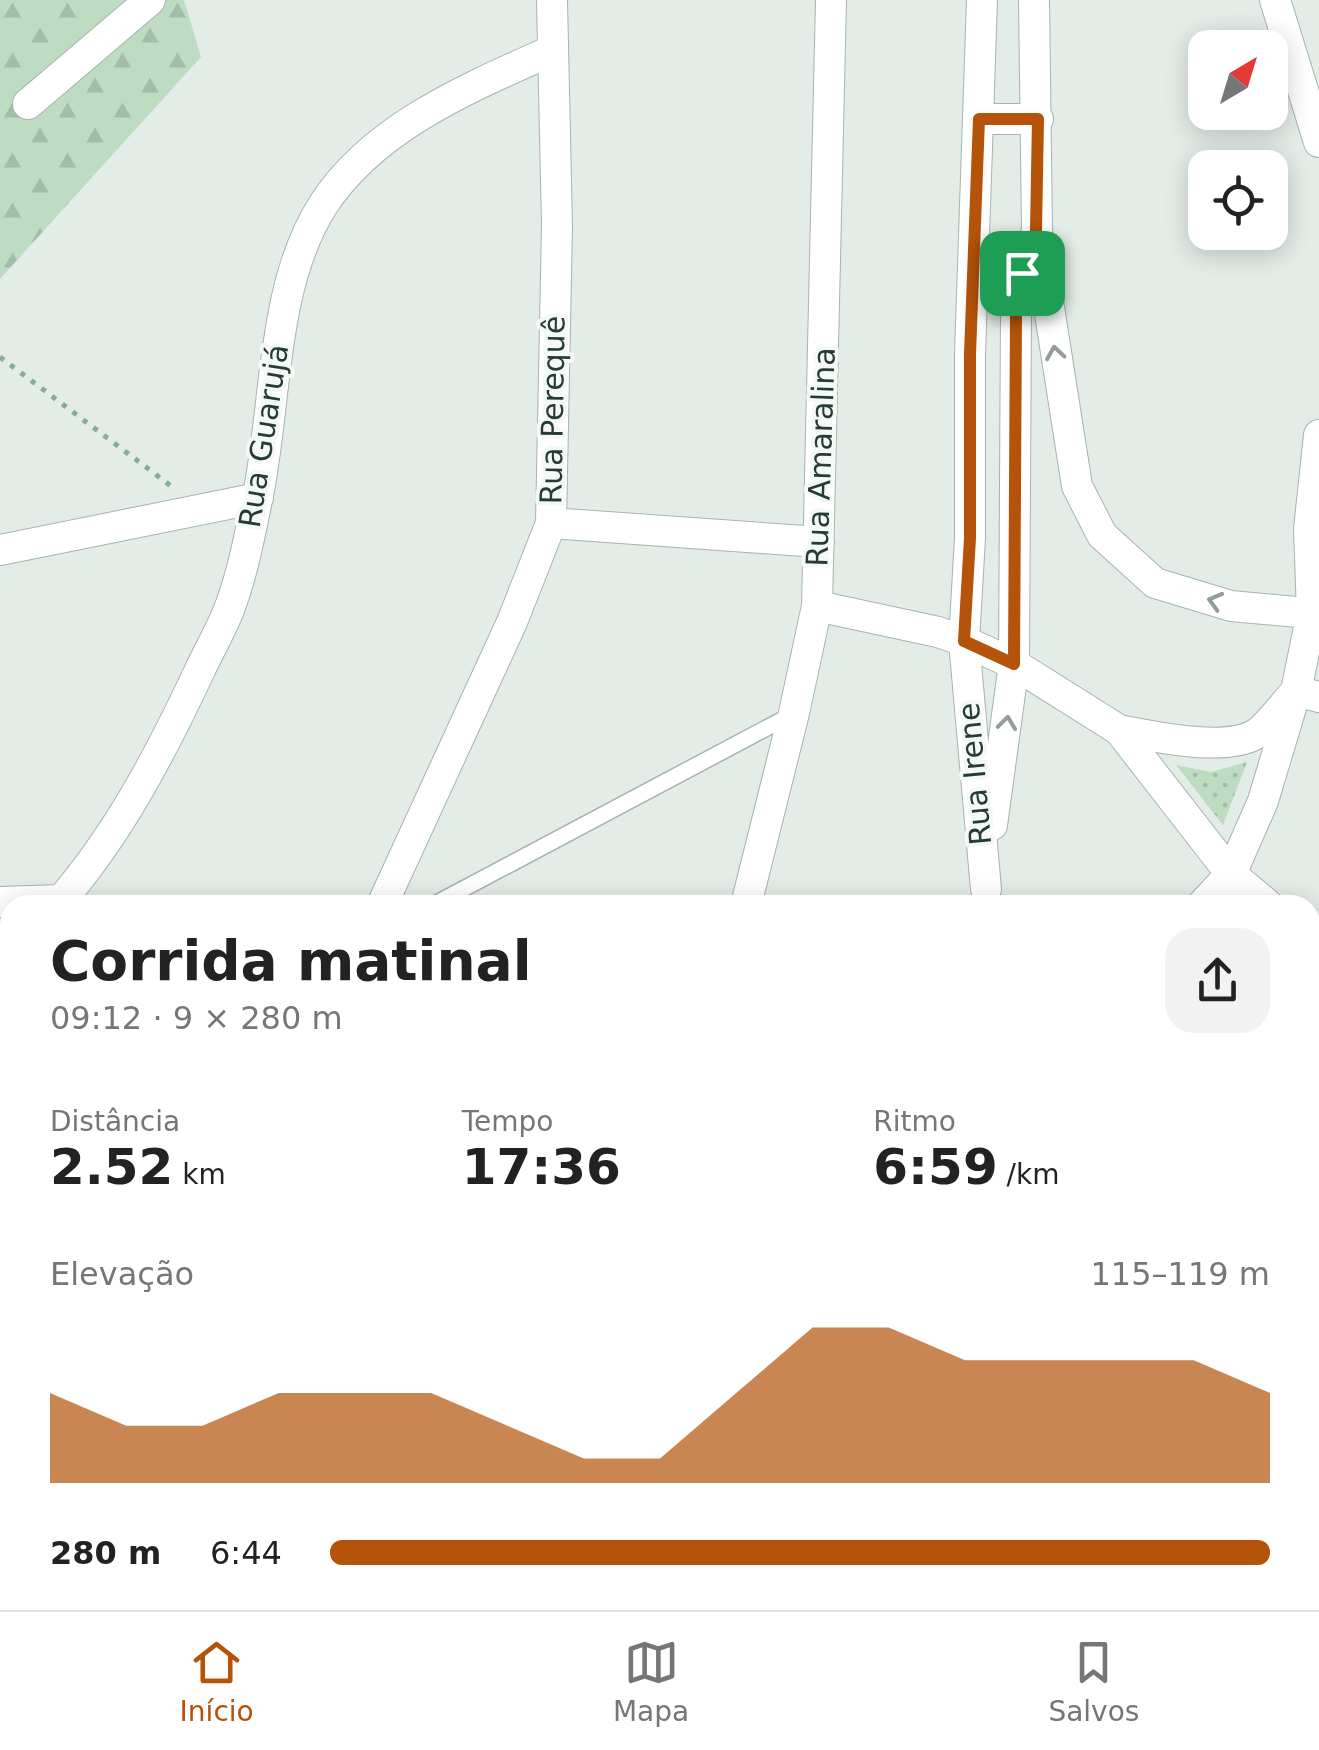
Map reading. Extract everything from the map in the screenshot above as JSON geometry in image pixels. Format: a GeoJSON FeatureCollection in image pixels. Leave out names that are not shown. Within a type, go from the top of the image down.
{"type":"FeatureCollection","features":[{"type":"Feature","properties":{"kind":"street"},"geometry":{"type":"LineString","coordinates":[[28,104],[150,0]]}},
{"type":"Feature","properties":{"kind":"street","name":"Rua Perequê"},"geometry":{"type":"LineString","coordinates":[[387,895],[512,622],[551,523],[557,226],[552,0]]}},
{"type":"Feature","properties":{"kind":"street","name":"Rua Amaralina"},"geometry":{"type":"LineString","coordinates":[[748,895],[817,606],[831,0]]}},
{"type":"Feature","properties":{"kind":"street"},"geometry":{"type":"LineString","coordinates":[[1276,0],[1319,142]]}},
{"type":"Feature","properties":{"kind":"street"},"geometry":{"type":"LineString","coordinates":[[981,15],[1034,12],[1038,119],[1036,231],[1076,486],[1102,535],[1154,584],[1231,606],[1316,614]]}},
{"type":"Feature","properties":{"kind":"street","name":"Rua Irene"},"geometry":{"type":"LineString","coordinates":[[981,15],[970,354],[970,538],[964,641],[983,895]]}},
{"type":"Feature","properties":{"kind":"street","name":"Rua Guarujá"},"geometry":{"type":"LineString","coordinates":[[66,895],[102,851],[183,706],[231,604],[258,498],[277,348],[298,262],[323,206],[359,162],[403,129],[464,90],[553,50]]}},
{"type":"Feature","properties":{"kind":"street"},"geometry":{"type":"LineString","coordinates":[[979,119],[1038,119]]}},
{"type":"Feature","properties":{"kind":"street","name":"Rua Irene"},"geometry":{"type":"LineString","coordinates":[[983,895],[1014,664],[1016,312],[1022,273],[1036,231]]}},
{"type":"Feature","properties":{"kind":"street"},"geometry":{"type":"LineString","coordinates":[[1211,895],[1231,874],[1307,694],[1316,614],[1309,529],[1319,436]]}},
{"type":"Feature","properties":{"kind":"street"},"geometry":{"type":"LineString","coordinates":[[0,550],[258,498]]}},
{"type":"Feature","properties":{"kind":"street"},"geometry":{"type":"LineString","coordinates":[[551,523],[820,542]]}},
{"type":"Feature","properties":{"kind":"street"},"geometry":{"type":"LineString","coordinates":[[817,606],[964,641],[1014,664],[1119,730],[1231,874],[1256,895]]}},
{"type":"Feature","properties":{"kind":"street"},"geometry":{"type":"LineString","coordinates":[[1119,730],[1218,743],[1256,734],[1307,694]]}},
{"type":"Feature","properties":{"kind":"lane"},"geometry":{"type":"LineString","coordinates":[[452,895],[794,713]]}},
{"type":"Feature","properties":{"kind":"path"},"geometry":{"type":"LineString","coordinates":[[0,357],[201,509]]}},
{"type":"Feature","properties":{"kind":"green space"},"geometry":{"type":"Polygon","coordinates":[[[0,0],[184,0],[201,57],[0,279],[0,0]]]}},
{"type":"Feature","properties":{"kind":"green space"},"geometry":{"type":"Polygon","coordinates":[[[1247,762],[1223,825],[1176,765],[1211,772],[1247,762]]]}},
{"type":"Feature","properties":{"kind":"route"},"geometry":{"type":"LineString","coordinates":[[979,119],[1038,119],[1036,231],[1022,273],[1016,312],[1014,664],[964,641],[970,538],[970,354],[979,119]]}}]}
